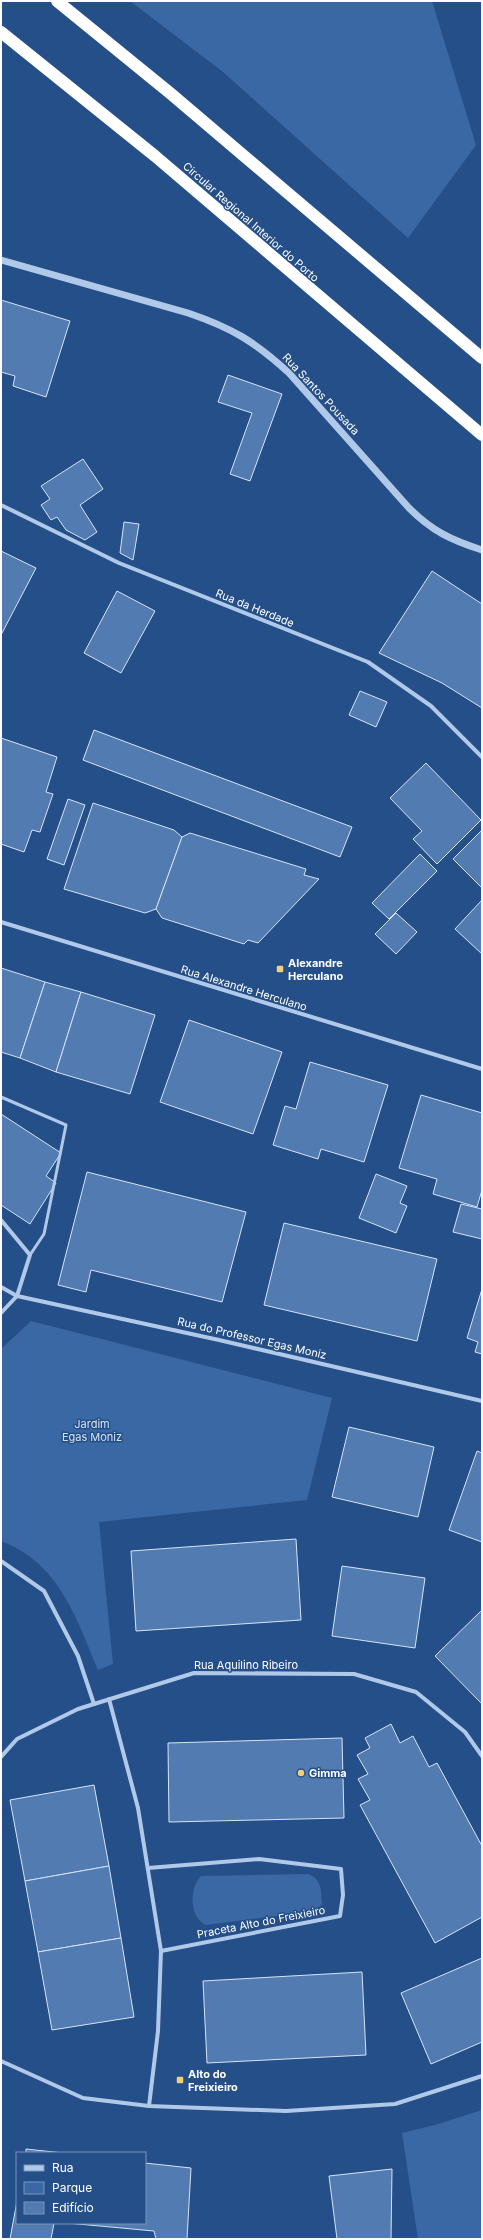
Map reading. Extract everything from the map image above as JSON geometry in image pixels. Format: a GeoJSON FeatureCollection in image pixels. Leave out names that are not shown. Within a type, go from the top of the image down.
{"type":"FeatureCollection","features":[{"type":"Feature","properties":{"kind":"highway"},"geometry":{"type":"LineString","coordinates":[[57,1],[170,93],[482,358]]}},
{"type":"Feature","properties":{"kind":"highway","name":"Circular Regional Interior do Porto"},"geometry":{"type":"LineString","coordinates":[[1,32],[160,161],[482,435]]}},
{"type":"Feature","properties":{"kind":"street","name":"Rua Santos Pousada"},"geometry":{"type":"LineString","coordinates":[[1,260],[215,322],[240,334],[269,355],[289,373],[408,508],[427,526],[450,539],[482,550]]}},
{"type":"Feature","properties":{"kind":"street","name":"Rua da Herdade"},"geometry":{"type":"LineString","coordinates":[[1,505],[119,563],[368,662],[431,706],[482,757]]}},
{"type":"Feature","properties":{"kind":"street","name":"Rua Alexandre Herculano"},"geometry":{"type":"LineString","coordinates":[[1,922],[482,1069]]}},
{"type":"Feature","properties":{"kind":"street"},"geometry":{"type":"LineString","coordinates":[[1,1220],[30,1255],[17,1296],[1,1313]]}},
{"type":"Feature","properties":{"kind":"street","name":"Rua do Professor Egas Moniz"},"geometry":{"type":"LineString","coordinates":[[1,1287],[17,1296],[219,1340],[482,1401]]}},
{"type":"Feature","properties":{"kind":"street"},"geometry":{"type":"LineString","coordinates":[[1,1561],[44,1591],[78,1656],[94,1704]]}},
{"type":"Feature","properties":{"kind":"street","name":"Rua Aquilino Ribeiro"},"geometry":{"type":"LineString","coordinates":[[1,1756],[16,1739],[78,1709],[194,1673],[354,1674],[416,1692],[465,1732],[482,1756]]}},
{"type":"Feature","properties":{"kind":"street"},"geometry":{"type":"LineString","coordinates":[[109,1699],[138,1808],[161,1951],[158,2031],[149,2106]]}},
{"type":"Feature","properties":{"kind":"street","name":"Praceta Alto do Freixieiro"},"geometry":{"type":"LineString","coordinates":[[148,1868],[259,1859],[341,1870],[343,1895],[340,1916],[161,1951]]}},
{"type":"Feature","properties":{"kind":"street"},"geometry":{"type":"LineString","coordinates":[[1,2061],[83,2098],[149,2106],[286,2111],[395,2104],[482,2076]]}},
{"type":"Feature","properties":{"kind":"lane"},"geometry":{"type":"LineString","coordinates":[[1,1097],[66,1125],[44,1234],[30,1255]]}},
{"type":"Feature","properties":{"kind":"green space"},"geometry":{"type":"Polygon","coordinates":[[[130,1],[432,1],[476,145],[408,238],[223,72],[130,1]]]}},
{"type":"Feature","properties":{"kind":"green space","name":"Jardim Egas Moniz"},"geometry":{"type":"Polygon","coordinates":[[[31,1321],[332,1398],[307,1500],[99,1522],[113,1664],[98,1670],[73,1612],[63,1594],[51,1578],[38,1563],[21,1551],[1,1541],[1,1349],[31,1321]]]}},
{"type":"Feature","properties":{"kind":"green space"},"geometry":{"type":"Polygon","coordinates":[[[308,1874],[316,1879],[321,1890],[322,1904],[315,1911],[206,1925],[196,1916],[193,1895],[194,1888],[201,1876],[308,1874]]]}},
{"type":"Feature","properties":{"kind":"green space"},"geometry":{"type":"Polygon","coordinates":[[[482,2110],[482,2239],[418,2239],[402,2133],[435,2125],[482,2110]]]}},
{"type":"Feature","properties":{"kind":"building"},"geometry":{"type":"Polygon","coordinates":[[[1,300],[70,321],[46,397],[13,386],[15,376],[1,372],[1,300]]]}},
{"type":"Feature","properties":{"kind":"building"},"geometry":{"type":"Polygon","coordinates":[[[228,375],[282,394],[250,481],[230,474],[252,413],[218,402],[228,375]]]}},
{"type":"Feature","properties":{"kind":"building"},"geometry":{"type":"Polygon","coordinates":[[[83,459],[103,489],[80,505],[97,532],[85,540],[66,530],[57,517],[51,520],[41,505],[50,499],[41,486],[83,459]]]}},
{"type":"Feature","properties":{"kind":"building"},"geometry":{"type":"Polygon","coordinates":[[[124,522],[139,524],[133,560],[120,553],[124,522]]]}},
{"type":"Feature","properties":{"kind":"building"},"geometry":{"type":"Polygon","coordinates":[[[1,551],[36,568],[1,635],[1,551]]]}},
{"type":"Feature","properties":{"kind":"building"},"geometry":{"type":"Polygon","coordinates":[[[432,571],[482,604],[482,708],[442,683],[379,653],[432,571]]]}},
{"type":"Feature","properties":{"kind":"building"},"geometry":{"type":"Polygon","coordinates":[[[117,591],[155,611],[121,673],[84,653],[117,591]]]}},
{"type":"Feature","properties":{"kind":"building"},"geometry":{"type":"Polygon","coordinates":[[[360,691],[387,702],[376,727],[349,715],[360,691]]]}},
{"type":"Feature","properties":{"kind":"building"},"geometry":{"type":"Polygon","coordinates":[[[94,730],[352,827],[340,857],[83,760],[94,730]]]}},
{"type":"Feature","properties":{"kind":"building"},"geometry":{"type":"Polygon","coordinates":[[[1,738],[57,757],[46,792],[53,794],[40,832],[32,830],[24,852],[1,844],[1,738]]]}},
{"type":"Feature","properties":{"kind":"building"},"geometry":{"type":"Polygon","coordinates":[[[426,763],[481,820],[437,864],[413,839],[422,831],[390,798],[426,763]]]}},
{"type":"Feature","properties":{"kind":"building"},"geometry":{"type":"Polygon","coordinates":[[[68,799],[85,805],[64,865],[47,859],[68,799]]]}},
{"type":"Feature","properties":{"kind":"building"},"geometry":{"type":"Polygon","coordinates":[[[93,803],[174,830],[182,837],[156,909],[145,913],[64,889],[93,803]]]}},
{"type":"Feature","properties":{"kind":"building"},"geometry":{"type":"Polygon","coordinates":[[[482,830],[482,888],[453,859],[482,830]]]}},
{"type":"Feature","properties":{"kind":"building"},"geometry":{"type":"Polygon","coordinates":[[[190,833],[306,869],[304,875],[319,879],[258,943],[248,940],[244,944],[162,918],[156,909],[182,837],[190,833]]]}},
{"type":"Feature","properties":{"kind":"building"},"geometry":{"type":"Polygon","coordinates":[[[420,854],[437,871],[389,919],[372,903],[420,854]]]}},
{"type":"Feature","properties":{"kind":"building"},"geometry":{"type":"Polygon","coordinates":[[[482,900],[482,954],[455,929],[482,900]]]}},
{"type":"Feature","properties":{"kind":"building"},"geometry":{"type":"Polygon","coordinates":[[[396,913],[417,932],[396,954],[375,934],[396,913]]]}},
{"type":"Feature","properties":{"kind":"building"},"geometry":{"type":"Polygon","coordinates":[[[1,968],[45,982],[20,1058],[1,1052],[1,968]]]}},
{"type":"Feature","properties":{"kind":"building"},"geometry":{"type":"Polygon","coordinates":[[[45,982],[81,992],[56,1072],[20,1058],[45,982]]]}},
{"type":"Feature","properties":{"kind":"building"},"geometry":{"type":"Polygon","coordinates":[[[81,992],[155,1015],[130,1094],[56,1072],[81,992]]]}},
{"type":"Feature","properties":{"kind":"building"},"geometry":{"type":"Polygon","coordinates":[[[189,1020],[282,1052],[253,1134],[160,1102],[189,1020]]]}},
{"type":"Feature","properties":{"kind":"building"},"geometry":{"type":"Polygon","coordinates":[[[310,1062],[388,1085],[364,1162],[321,1149],[318,1159],[273,1145],[285,1106],[296,1109],[310,1062]]]}},
{"type":"Feature","properties":{"kind":"building"},"geometry":{"type":"Polygon","coordinates":[[[421,1095],[482,1113],[482,1190],[477,1207],[433,1194],[437,1179],[399,1168],[421,1095]]]}},
{"type":"Feature","properties":{"kind":"building"},"geometry":{"type":"Polygon","coordinates":[[[1,1114],[61,1153],[46,1176],[56,1183],[30,1224],[1,1205],[1,1114]]]}},
{"type":"Feature","properties":{"kind":"building"},"geometry":{"type":"Polygon","coordinates":[[[87,1172],[246,1212],[222,1302],[91,1270],[86,1292],[58,1285],[87,1172]]]}},
{"type":"Feature","properties":{"kind":"building"},"geometry":{"type":"Polygon","coordinates":[[[376,1174],[407,1186],[400,1203],[407,1206],[396,1233],[359,1218],[376,1174]]]}},
{"type":"Feature","properties":{"kind":"building"},"geometry":{"type":"Polygon","coordinates":[[[461,1204],[482,1209],[482,1239],[453,1232],[461,1204]]]}},
{"type":"Feature","properties":{"kind":"building"},"geometry":{"type":"Polygon","coordinates":[[[284,1223],[437,1259],[417,1341],[264,1305],[284,1223]]]}},
{"type":"Feature","properties":{"kind":"building"},"geometry":{"type":"Polygon","coordinates":[[[482,1289],[482,1354],[475,1352],[478,1342],[467,1338],[482,1289]]]}},
{"type":"Feature","properties":{"kind":"building"},"geometry":{"type":"Polygon","coordinates":[[[349,1427],[434,1447],[418,1517],[332,1497],[349,1427]]]}},
{"type":"Feature","properties":{"kind":"building"},"geometry":{"type":"Polygon","coordinates":[[[477,1451],[482,1453],[482,1542],[449,1530],[477,1451]]]}},
{"type":"Feature","properties":{"kind":"building"},"geometry":{"type":"Polygon","coordinates":[[[296,1539],[301,1620],[136,1631],[131,1551],[296,1539]]]}},
{"type":"Feature","properties":{"kind":"building"},"geometry":{"type":"Polygon","coordinates":[[[342,1566],[425,1578],[415,1648],[332,1636],[342,1566]]]}},
{"type":"Feature","properties":{"kind":"building"},"geometry":{"type":"Polygon","coordinates":[[[482,1610],[482,1704],[435,1656],[482,1610]]]}},
{"type":"Feature","properties":{"kind":"building"},"geometry":{"type":"Polygon","coordinates":[[[391,1724],[400,1743],[413,1736],[429,1767],[437,1763],[482,1846],[482,1917],[435,1943],[360,1805],[370,1800],[358,1779],[368,1774],[357,1755],[370,1748],[365,1738],[391,1724]]]}},
{"type":"Feature","properties":{"kind":"building"},"geometry":{"type":"Polygon","coordinates":[[[342,1738],[344,1818],[169,1822],[168,1743],[342,1738]]]}},
{"type":"Feature","properties":{"kind":"building"},"geometry":{"type":"Polygon","coordinates":[[[94,1785],[109,1866],[25,1881],[10,1800],[94,1785]]]}},
{"type":"Feature","properties":{"kind":"building"},"geometry":{"type":"Polygon","coordinates":[[[109,1866],[121,1938],[38,1952],[25,1881],[109,1866]]]}},
{"type":"Feature","properties":{"kind":"building"},"geometry":{"type":"Polygon","coordinates":[[[121,1938],[134,2017],[52,2030],[38,1952],[121,1938]]]}},
{"type":"Feature","properties":{"kind":"building"},"geometry":{"type":"Polygon","coordinates":[[[482,1958],[482,2042],[431,2064],[401,1993],[482,1958]]]}},
{"type":"Feature","properties":{"kind":"building"},"geometry":{"type":"Polygon","coordinates":[[[362,1972],[366,2055],[207,2063],[203,1981],[362,1972]]]}},
{"type":"Feature","properties":{"kind":"building"},"geometry":{"type":"Polygon","coordinates":[[[26,2149],[54,2152],[26,2152],[26,2149]]]}},
{"type":"Feature","properties":{"kind":"building"},"geometry":{"type":"Polygon","coordinates":[[[146,2163],[191,2168],[187,2239],[156,2239],[154,2231],[78,2224],[146,2224],[146,2163]]]}},
{"type":"Feature","properties":{"kind":"building"},"geometry":{"type":"Polygon","coordinates":[[[392,2169],[391,2239],[337,2239],[329,2176],[392,2169]]]}},
{"type":"Feature","properties":{"kind":"building"},"geometry":{"type":"Polygon","coordinates":[[[16,2206],[16,2224],[54,2224],[51,2239],[10,2239],[16,2206]]]}},
{"type":"Feature","properties":{"kind":"place","name":"Alexandre Herculano"},"geometry":{"type":"Point","coordinates":[280,969]}},
{"type":"Feature","properties":{"kind":"place","name":"Gimma"},"geometry":{"type":"Point","coordinates":[301,1773]}},
{"type":"Feature","properties":{"kind":"place","name":"Alto do Freixieiro"},"geometry":{"type":"Point","coordinates":[180,2080]}}]}
